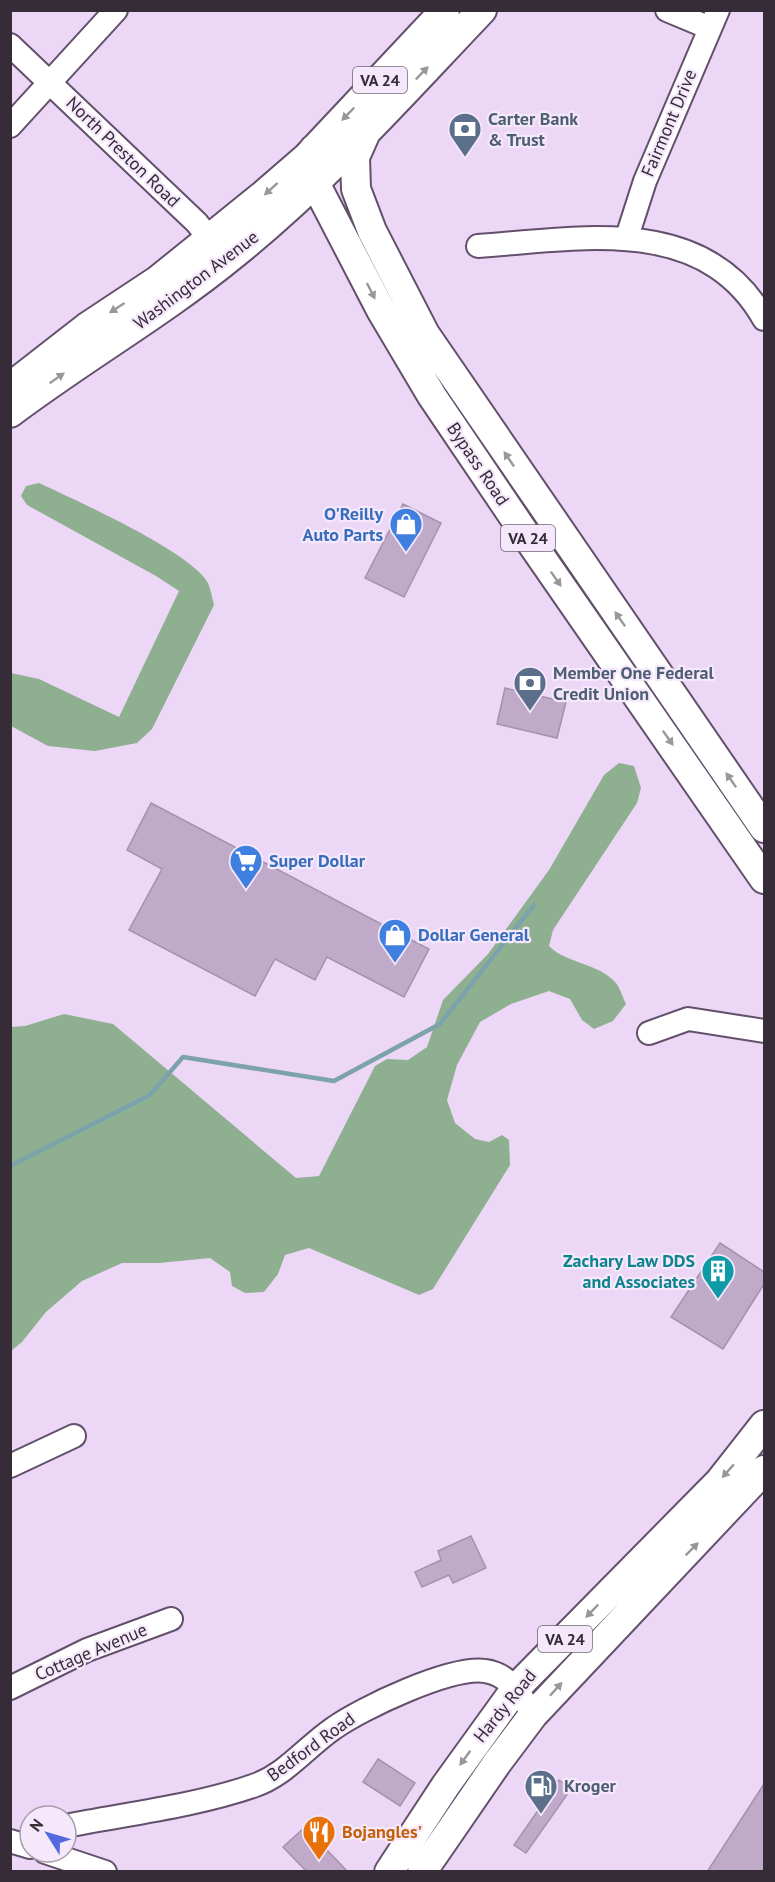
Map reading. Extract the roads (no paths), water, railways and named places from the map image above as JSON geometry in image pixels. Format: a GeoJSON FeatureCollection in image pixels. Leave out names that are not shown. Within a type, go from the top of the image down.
{"type":"FeatureCollection","features":[{"type":"Feature","properties":{"kind":"main road","name":"VA 24"},"geometry":{"type":"LineString","coordinates":[[319,168],[445,10]]}},
{"type":"Feature","properties":{"kind":"main road","name":"VA 24"},"geometry":{"type":"LineString","coordinates":[[367,130],[482,10]]}},
{"type":"Feature","properties":{"kind":"main road","name":"Washington Avenue"},"geometry":{"type":"LineString","coordinates":[[10,387],[87,327],[158,280],[210,240],[319,168],[367,130]]}},
{"type":"Feature","properties":{"kind":"main road","name":"Bypass Road"},"geometry":{"type":"LineString","coordinates":[[367,130],[355,157],[356,189],[372,231],[417,319],[472,405],[765,828]]}},
{"type":"Feature","properties":{"kind":"main road","name":"Washington Avenue"},"geometry":{"type":"LineString","coordinates":[[10,413],[213,271],[319,168]]}},
{"type":"Feature","properties":{"kind":"main road"},"geometry":{"type":"LineString","coordinates":[[319,168],[340,188],[372,256],[417,319]]}},
{"type":"Feature","properties":{"kind":"main road","name":"Bypass Road"},"geometry":{"type":"LineString","coordinates":[[319,168],[381,310],[432,396],[529,540],[765,879]]}},
{"type":"Feature","properties":{"kind":"main road","name":"Hardy Road"},"geometry":{"type":"LineString","coordinates":[[389,1872],[446,1785],[516,1688],[720,1481],[765,1425]]}},
{"type":"Feature","properties":{"kind":"main road","name":"Hardy Road"},"geometry":{"type":"LineString","coordinates":[[422,1872],[533,1715],[765,1470]]}},
{"type":"Feature","properties":{"kind":"street"},"geometry":{"type":"LineString","coordinates":[[10,126],[116,10]]}},
{"type":"Feature","properties":{"kind":"street"},"geometry":{"type":"LineString","coordinates":[[667,10],[714,19]]}},
{"type":"Feature","properties":{"kind":"street","name":"Fairmont Drive"},"geometry":{"type":"LineString","coordinates":[[627,237],[645,181],[714,19]]}},
{"type":"Feature","properties":{"kind":"street","name":"North Preston Road"},"geometry":{"type":"LineString","coordinates":[[10,45],[196,223],[210,240]]}},
{"type":"Feature","properties":{"kind":"street"},"geometry":{"type":"LineString","coordinates":[[478,246],[627,237],[676,247],[696,255],[742,289],[765,319]]}},
{"type":"Feature","properties":{"kind":"street"},"geometry":{"type":"LineString","coordinates":[[210,240],[213,271]]}},
{"type":"Feature","properties":{"kind":"street"},"geometry":{"type":"LineString","coordinates":[[649,1034],[688,1019],[765,1030]]}},
{"type":"Feature","properties":{"kind":"street"},"geometry":{"type":"LineString","coordinates":[[10,1466],[74,1436]]}},
{"type":"Feature","properties":{"kind":"street","name":"Cottage Avenue"},"geometry":{"type":"LineString","coordinates":[[10,1688],[87,1650],[171,1619]]}},
{"type":"Feature","properties":{"kind":"street","name":"Bedford Road"},"geometry":{"type":"LineString","coordinates":[[78,1823],[253,1786],[291,1765],[331,1730],[361,1710],[444,1679],[485,1671],[500,1676],[516,1688],[533,1715]]}},
{"type":"Feature","properties":{"kind":"street"},"geometry":{"type":"LineString","coordinates":[[78,1863],[105,1872]]}},
{"type":"Feature","properties":{"kind":"waterway"},"geometry":{"type":"LineString","coordinates":[[10,1166],[150,1095],[183,1057],[334,1081],[440,1024],[534,905]]}},
{"type":"Feature","properties":{"kind":"place","name":"Carter Bank & Trust"},"geometry":{"type":"Point","coordinates":[465,158]}},
{"type":"Feature","properties":{"kind":"place","name":"O'Reilly Auto Parts"},"geometry":{"type":"Point","coordinates":[406,553]}},
{"type":"Feature","properties":{"kind":"place","name":"Member One Federal Credit Union"},"geometry":{"type":"Point","coordinates":[530,712]}},
{"type":"Feature","properties":{"kind":"place","name":"Super Dollar"},"geometry":{"type":"Point","coordinates":[246,890]}},
{"type":"Feature","properties":{"kind":"place","name":"Dollar General"},"geometry":{"type":"Point","coordinates":[395,964]}},
{"type":"Feature","properties":{"kind":"place","name":"Zachary Law DDS and Associates"},"geometry":{"type":"Point","coordinates":[718,1300]}},
{"type":"Feature","properties":{"kind":"place","name":"Kroger"},"geometry":{"type":"Point","coordinates":[541,1815]}},
{"type":"Feature","properties":{"kind":"place","name":"Bojangles'"},"geometry":{"type":"Point","coordinates":[319,1861]}}]}
